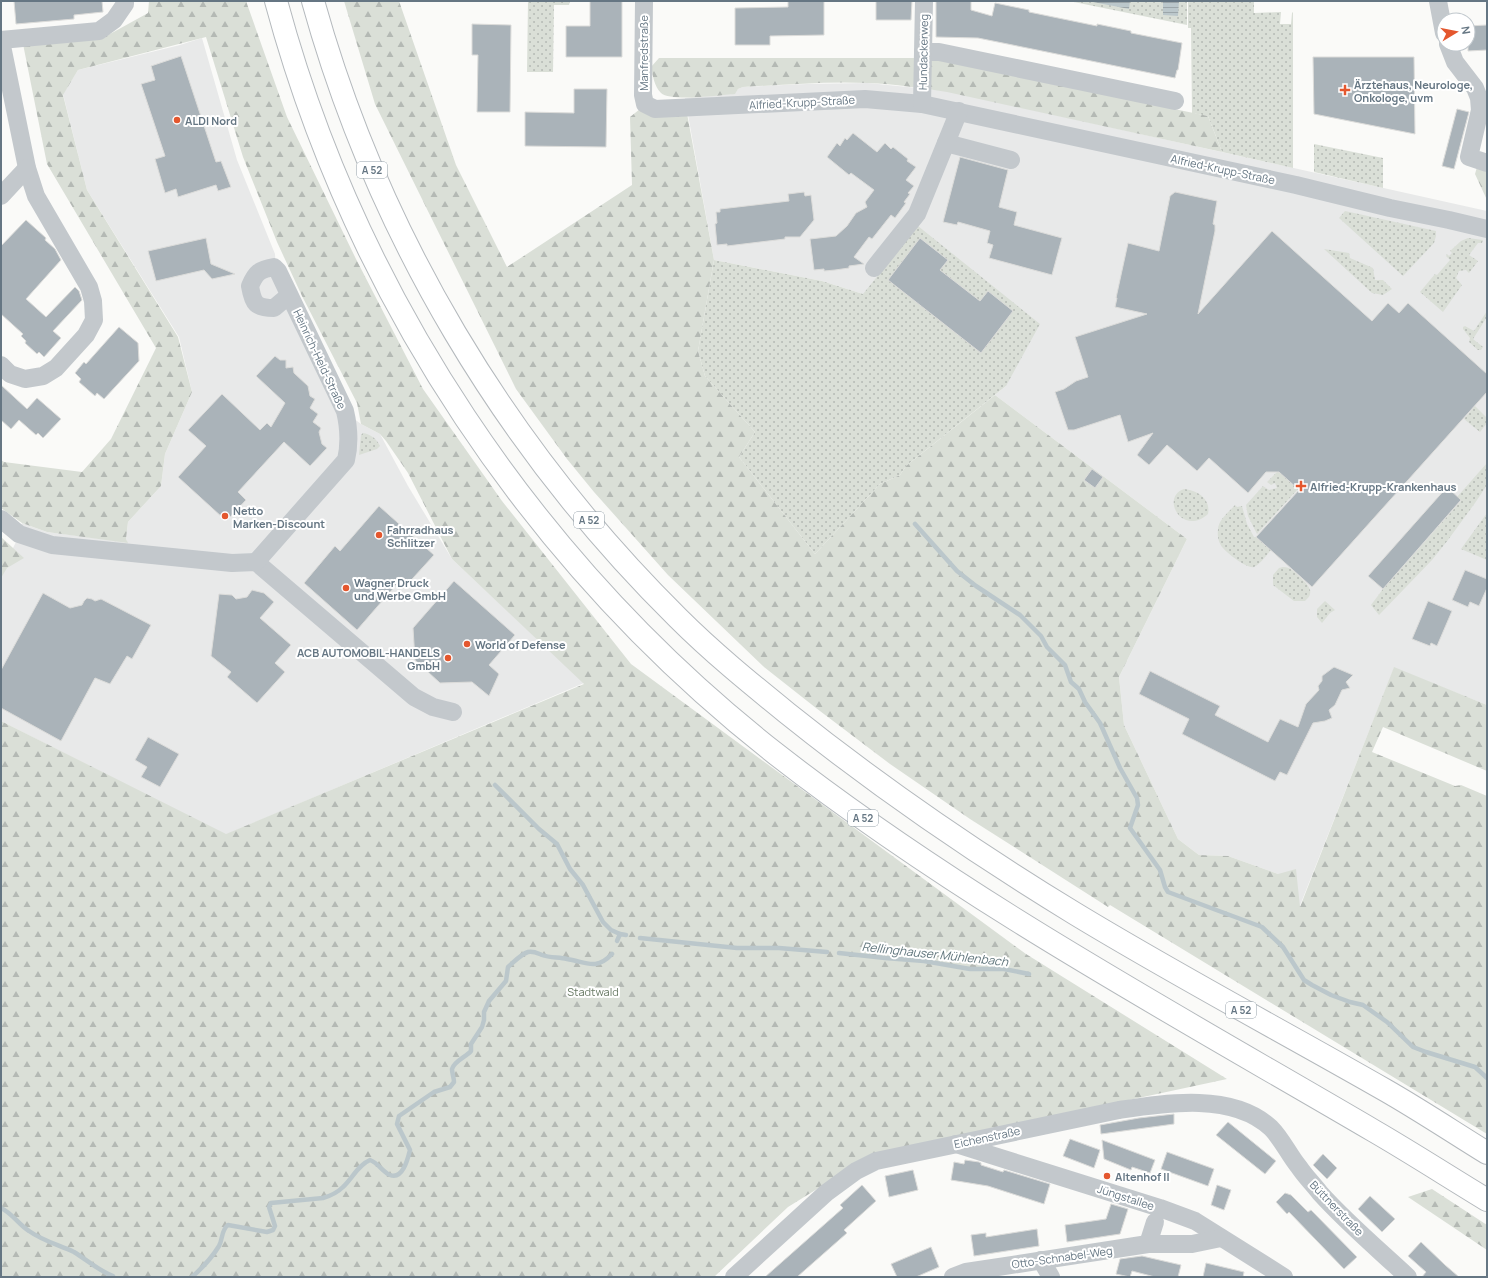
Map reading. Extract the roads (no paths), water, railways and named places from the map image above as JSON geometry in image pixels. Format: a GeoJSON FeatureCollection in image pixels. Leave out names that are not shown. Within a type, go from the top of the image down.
{"type":"FeatureCollection","features":[{"type":"Feature","properties":{"kind":"highway"},"geometry":{"type":"LineString","coordinates":[[265,1],[286,40]]}},
{"type":"Feature","properties":{"kind":"highway","name":"A 52"},"geometry":{"type":"LineString","coordinates":[[276,1],[286,40],[327,156],[360,233],[397,306],[434,370],[487,449],[532,510],[586,576],[649,642],[711,699],[773,751],[812,782],[922,860],[1072,954],[1377,1132],[1487,1200]]}},
{"type":"Feature","properties":{"kind":"highway","name":"A 52"},"geometry":{"type":"LineString","coordinates":[[313,1],[344,96],[375,177],[417,264],[453,330],[482,378],[537,457],[609,544],[678,618],[753,686],[836,752],[932,821],[1074,912],[1231,1005],[1389,1092],[1487,1153]]}},
{"type":"Feature","properties":{"kind":"street"},"geometry":{"type":"LineString","coordinates":[[1,365],[10,374],[25,379],[42,376],[56,368],[86,335],[94,320],[93,301],[89,288],[36,196],[27,168],[1,40],[98,31],[114,20],[125,4],[125,1]]}},
{"type":"Feature","properties":{"kind":"street","name":"Manfredstraße"},"geometry":{"type":"LineString","coordinates":[[644,1],[643,95],[645,104]]}},
{"type":"Feature","properties":{"kind":"street","name":"Hundackerweg"},"geometry":{"type":"LineString","coordinates":[[922,104],[924,1]]}},
{"type":"Feature","properties":{"kind":"street"},"geometry":{"type":"LineString","coordinates":[[1438,1],[1440,12]]}},
{"type":"Feature","properties":{"kind":"street"},"geometry":{"type":"LineString","coordinates":[[923,52],[939,52],[1175,101]]}},
{"type":"Feature","properties":{"kind":"street"},"geometry":{"type":"LineString","coordinates":[[1451,52],[1455,62],[1479,80],[1478,93],[1480,105],[1470,157],[1487,163]]}},
{"type":"Feature","properties":{"kind":"street","name":"Alfried-Krupp-Straße"},"geometry":{"type":"LineString","coordinates":[[645,104],[656,109],[865,99],[922,104],[1296,185],[1390,208],[1487,229]]}},
{"type":"Feature","properties":{"kind":"street"},"geometry":{"type":"LineString","coordinates":[[874,268],[917,214],[959,111]]}},
{"type":"Feature","properties":{"kind":"street"},"geometry":{"type":"LineString","coordinates":[[946,143],[1011,160]]}},
{"type":"Feature","properties":{"kind":"street"},"geometry":{"type":"LineString","coordinates":[[1,196],[27,168]]}},
{"type":"Feature","properties":{"kind":"street","name":"Heinrich-Held-Straße"},"geometry":{"type":"LineString","coordinates":[[256,562],[342,466],[346,460],[348,449],[348,424],[346,411],[288,292]]}},
{"type":"Feature","properties":{"kind":"street"},"geometry":{"type":"LineString","coordinates":[[1,518],[19,534],[52,545],[232,563],[256,562],[414,697],[433,707],[453,712]]}},
{"type":"Feature","properties":{"kind":"street","name":"Eichenstraße"},"geometry":{"type":"LineString","coordinates":[[734,1277],[826,1193],[856,1170],[876,1161],[1156,1104],[1182,1103],[1225,1105],[1259,1119],[1275,1132]]}},
{"type":"Feature","properties":{"kind":"street","name":"Büttnerstraße"},"geometry":{"type":"LineString","coordinates":[[1275,1132],[1299,1168],[1333,1207],[1408,1277]]}},
{"type":"Feature","properties":{"kind":"street","name":"Jüngstallee"},"geometry":{"type":"LineString","coordinates":[[956,1144],[1160,1208],[1194,1221],[1221,1238],[1257,1270],[1284,1277]]}},
{"type":"Feature","properties":{"kind":"street"},"geometry":{"type":"LineString","coordinates":[[1148,1244],[1155,1222]]}},
{"type":"Feature","properties":{"kind":"street","name":"Otto-Schnabel-Weg"},"geometry":{"type":"LineString","coordinates":[[953,1277],[966,1272],[1148,1244],[1192,1244],[1221,1238]]}},
{"type":"Feature","properties":{"kind":"street"},"geometry":{"type":"LineString","coordinates":[[1041,1260],[1051,1277]]}},
{"type":"Feature","properties":{"kind":"waterway"},"geometry":{"type":"LineString","coordinates":[[915,524],[957,571],[976,586],[1020,615],[1041,636],[1047,647],[1065,665],[1071,682],[1079,689],[1085,702],[1100,723],[1120,768],[1137,798],[1138,805],[1130,828],[1160,870],[1168,892],[1262,927],[1283,947],[1304,980],[1331,995],[1363,1005],[1387,1022],[1413,1047],[1475,1067],[1487,1078]]}},
{"type":"Feature","properties":{"kind":"waterway","name":"Rellinghauser Mühlenbach"},"geometry":{"type":"LineString","coordinates":[[495,785],[539,829],[557,844],[570,869],[583,885],[603,922],[611,930],[620,934]]}},
{"type":"Feature","properties":{"kind":"waterway","name":"Rellinghauser Mühlenbach"},"geometry":{"type":"LineString","coordinates":[[617,941],[620,934],[626,935]]}},
{"type":"Feature","properties":{"kind":"waterway","name":"Rellinghauser Mühlenbach"},"geometry":{"type":"LineString","coordinates":[[640,938],[737,948],[779,948],[827,952]]}},
{"type":"Feature","properties":{"kind":"waterway"},"geometry":{"type":"LineString","coordinates":[[192,1277],[207,1262],[216,1250],[220,1243],[224,1229],[228,1225],[267,1232],[273,1230],[275,1226],[269,1207],[271,1203],[323,1198],[336,1193],[346,1184],[362,1165],[370,1160],[390,1175],[395,1176],[402,1171],[410,1150],[397,1124],[399,1116],[434,1092],[450,1087],[454,1082],[453,1066],[471,1051],[471,1044],[482,1027],[484,1012],[489,1001],[506,981],[508,967],[520,956],[528,952],[535,952],[548,957],[564,958],[596,964],[612,954]]}},
{"type":"Feature","properties":{"kind":"waterway","name":"Rellinghauser Mühlenbach"},"geometry":{"type":"LineString","coordinates":[[839,953],[924,961],[970,969],[1004,969],[1029,974]]}},
{"type":"Feature","properties":{"kind":"waterway"},"geometry":{"type":"LineString","coordinates":[[1,1208],[34,1234],[74,1252],[113,1276]]}},
{"type":"Feature","properties":{"kind":"place","name":"Ärztehaus, Neurologe, Onkologe, uvm"},"geometry":{"type":"Point","coordinates":[1345,90]}},
{"type":"Feature","properties":{"kind":"place","name":"ALDI Nord"},"geometry":{"type":"Point","coordinates":[177,120]}},
{"type":"Feature","properties":{"kind":"place","name":"Alfried-Krupp-Krankenhaus"},"geometry":{"type":"Point","coordinates":[1301,486]}},
{"type":"Feature","properties":{"kind":"place","name":"Netto Marken-Discount"},"geometry":{"type":"Point","coordinates":[225,516]}},
{"type":"Feature","properties":{"kind":"place","name":"Fahrradhaus Schlitzer"},"geometry":{"type":"Point","coordinates":[379,535]}},
{"type":"Feature","properties":{"kind":"place","name":"Wagner Druck und Werbe GmbH"},"geometry":{"type":"Point","coordinates":[346,588]}},
{"type":"Feature","properties":{"kind":"place","name":"World of Defense"},"geometry":{"type":"Point","coordinates":[467,644]}},
{"type":"Feature","properties":{"kind":"place","name":"ACB AUTOMOBIL-HANDELS GmbH"},"geometry":{"type":"Point","coordinates":[448,658]}},
{"type":"Feature","properties":{"kind":"place","name":"Altenhof II"},"geometry":{"type":"Point","coordinates":[1107,1176]}},
{"type":"Feature","properties":{"kind":"park label","name":"Stadtwald"},"geometry":{"type":"Point","coordinates":[593,991]}}]}
